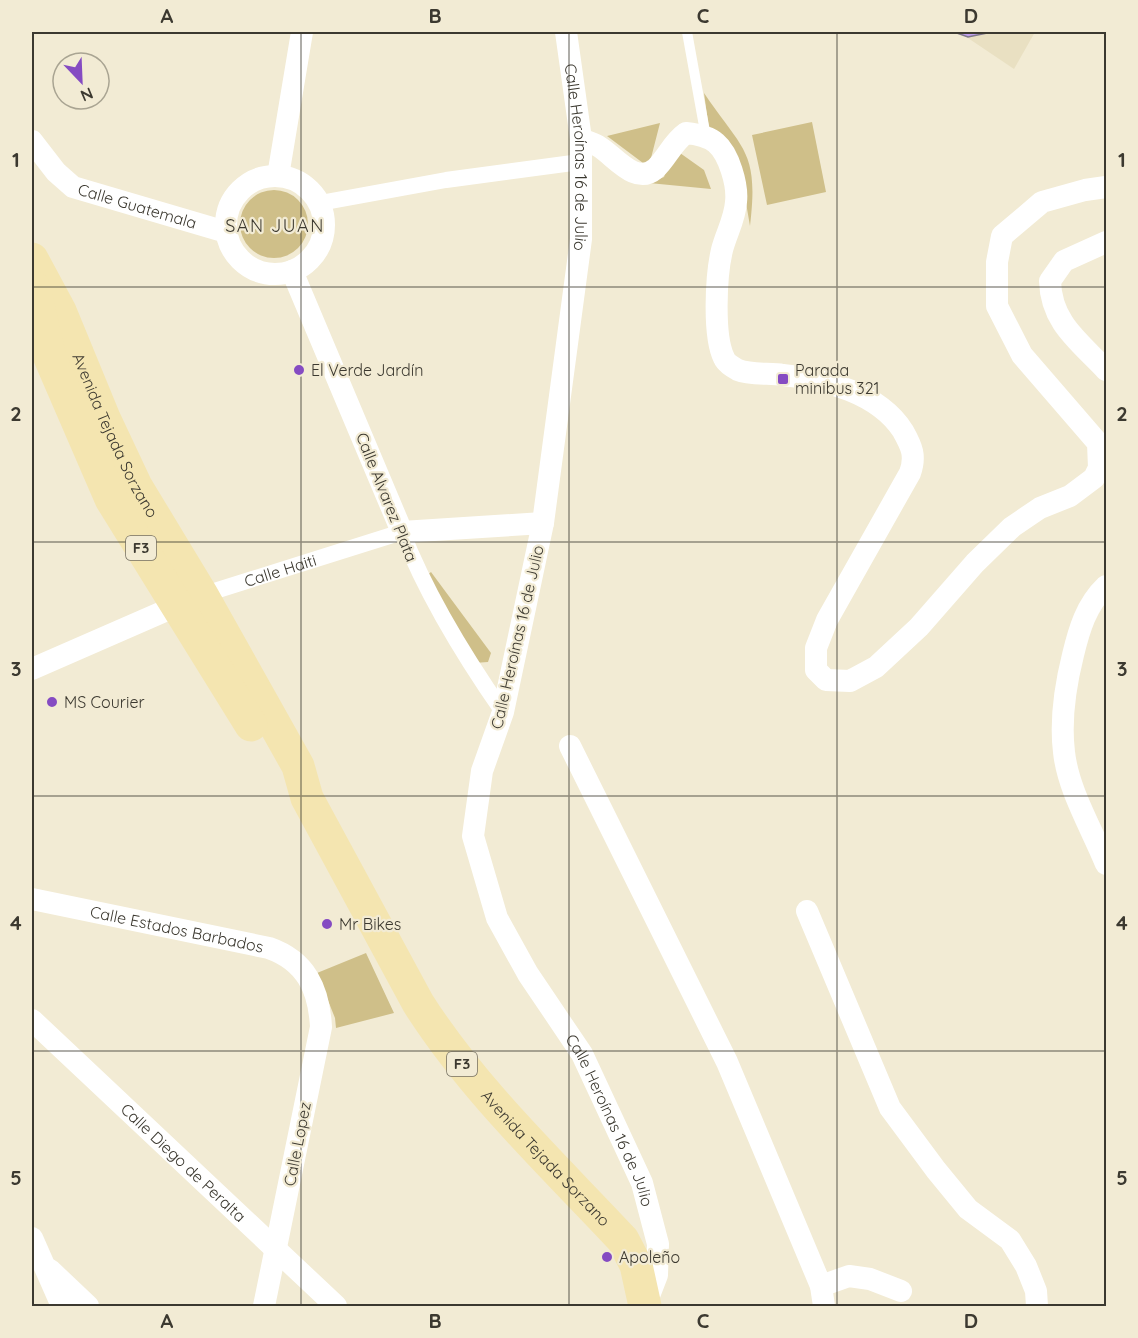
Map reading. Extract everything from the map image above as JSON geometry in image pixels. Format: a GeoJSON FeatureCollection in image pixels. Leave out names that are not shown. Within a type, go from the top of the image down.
{"type":"FeatureCollection","features":[{"type":"Feature","properties":{"kind":"main road","name":"Avenida Tejada Sorzano"},"geometry":{"type":"LineString","coordinates":[[32,259],[60,311],[104,418],[188,600],[280,770],[307,798],[418,1004],[436,1032],[483,1091],[623,1240],[636,1264],[645,1306]]}},
{"type":"Feature","properties":{"kind":"main road","name":"Avenida Tejada Sorzano"},"geometry":{"type":"LineString","coordinates":[[32,270],[36,305],[50,358],[111,499],[188,600]]}},
{"type":"Feature","properties":{"kind":"street"},"geometry":{"type":"LineString","coordinates":[[278,176],[302,32]]}},
{"type":"Feature","properties":{"kind":"street","name":"Calle Heroínas 16 de Julio"},"geometry":{"type":"LineString","coordinates":[[566,32],[580,139],[580,239],[543,523],[502,712],[482,771],[473,836],[497,918],[528,974],[582,1054],[642,1183],[658,1244],[657,1275],[645,1306]]}},
{"type":"Feature","properties":{"kind":"street"},"geometry":{"type":"LineString","coordinates":[[580,139],[597,145],[634,172],[643,175],[654,170],[675,141],[686,134],[706,137],[717,143],[734,179],[736,202],[722,250],[718,284],[720,346],[725,361],[739,370],[794,376],[850,391],[878,405],[899,425],[912,446],[914,460],[910,473],[827,620],[816,648],[816,670],[826,680],[850,681],[876,668],[920,627],[975,563],[1012,527],[1040,507],[1070,496],[1094,478],[1099,468],[1098,443],[1022,355],[997,306],[997,262],[1002,236],[1042,202],[1085,189],[1107,187]]}},
{"type":"Feature","properties":{"kind":"street","name":"Calle Guatemala"},"geometry":{"type":"LineString","coordinates":[[32,141],[56,172],[73,187],[226,232]]}},
{"type":"Feature","properties":{"kind":"street"},"geometry":{"type":"LineString","coordinates":[[320,203],[446,180],[580,162]]}},
{"type":"Feature","properties":{"kind":"street"},"geometry":{"type":"LineString","coordinates":[[264,177],[293,178],[306,186],[320,203],[325,224],[320,248],[303,266],[278,274],[263,273],[238,258],[230,246],[226,232],[228,211],[239,192],[264,177]]}},
{"type":"Feature","properties":{"kind":"street"},"geometry":{"type":"LineString","coordinates":[[1107,242],[1064,261],[1050,281],[1054,309],[1063,325],[1107,370]]}},
{"type":"Feature","properties":{"kind":"street","name":"Calle Alvarez Plata"},"geometry":{"type":"LineString","coordinates":[[292,271],[416,568],[472,667],[502,712]]}},
{"type":"Feature","properties":{"kind":"street","name":"Calle Haiti"},"geometry":{"type":"LineString","coordinates":[[32,669],[188,600],[402,532],[543,523]]}},
{"type":"Feature","properties":{"kind":"street"},"geometry":{"type":"LineString","coordinates":[[1107,586],[1090,606],[1080,626],[1068,676],[1061,721],[1064,754],[1074,788],[1107,864]]}},
{"type":"Feature","properties":{"kind":"street"},"geometry":{"type":"LineString","coordinates":[[570,746],[727,1062],[822,1296],[849,1276],[870,1279],[901,1291]]}},
{"type":"Feature","properties":{"kind":"street","name":"Calle Estados Barbados"},"geometry":{"type":"LineString","coordinates":[[32,899],[269,948],[287,954],[297,962],[311,983]]}},
{"type":"Feature","properties":{"kind":"street"},"geometry":{"type":"LineString","coordinates":[[807,910],[890,1108],[968,1209],[1010,1240],[1026,1266],[1036,1291],[1037,1306]]}},
{"type":"Feature","properties":{"kind":"street","name":"Calle Lopez"},"geometry":{"type":"LineString","coordinates":[[264,1306],[321,1027],[320,1007],[311,983]]}},
{"type":"Feature","properties":{"kind":"street","name":"Calle Diego de Peralta"},"geometry":{"type":"LineString","coordinates":[[32,1020],[336,1306]]}},
{"type":"Feature","properties":{"kind":"street"},"geometry":{"type":"LineString","coordinates":[[32,1238],[62,1306]]}},
{"type":"Feature","properties":{"kind":"street"},"geometry":{"type":"LineString","coordinates":[[42,1261],[88,1306]]}},
{"type":"Feature","properties":{"kind":"lane"},"geometry":{"type":"LineString","coordinates":[[687,32],[706,137]]}},
{"type":"Feature","properties":{"kind":"shaded area"},"geometry":{"type":"Polygon","coordinates":[[[959,32],[1035,32],[1014,69],[959,32]]]}},
{"type":"Feature","properties":{"kind":"shaded area"},"geometry":{"type":"Polygon","coordinates":[[[704,93],[738,141],[750,166],[752,201],[750,226],[745,197],[710,136],[704,93]]]}},
{"type":"Feature","properties":{"kind":"shaded area"},"geometry":{"type":"Polygon","coordinates":[[[812,122],[826,192],[767,205],[752,135],[812,122]]]}},
{"type":"Feature","properties":{"kind":"shaded area"},"geometry":{"type":"Polygon","coordinates":[[[660,123],[650,162],[643,163],[607,136],[660,123]]]}},
{"type":"Feature","properties":{"kind":"shaded area"},"geometry":{"type":"Polygon","coordinates":[[[680,153],[704,170],[711,189],[649,183],[664,177],[670,160],[680,153]]]}},
{"type":"Feature","properties":{"kind":"shaded area"},"geometry":{"type":"Polygon","coordinates":[[[274,190],[287,193],[298,200],[305,211],[308,224],[305,237],[298,248],[287,255],[274,258],[261,255],[250,248],[243,237],[240,224],[243,211],[250,200],[261,193],[274,190]]]}},
{"type":"Feature","properties":{"kind":"shaded area"},"geometry":{"type":"Polygon","coordinates":[[[431,572],[491,653],[488,662],[474,663],[425,577],[431,572]]]}},
{"type":"Feature","properties":{"kind":"shaded area"},"geometry":{"type":"Polygon","coordinates":[[[366,953],[394,1013],[336,1028],[335,1018],[317,973],[366,953]]]}},
{"type":"Feature","properties":{"kind":"building"},"geometry":{"type":"Polygon","coordinates":[[[954,32],[992,32],[968,37],[954,32]]]}},
{"type":"Feature","properties":{"kind":"place","name":"El Verde Jardín"},"geometry":{"type":"Point","coordinates":[299,370]}},
{"type":"Feature","properties":{"kind":"place","name":"Parada minibus 321"},"geometry":{"type":"Point","coordinates":[783,379]}},
{"type":"Feature","properties":{"kind":"place","name":"MS Courier"},"geometry":{"type":"Point","coordinates":[52,702]}},
{"type":"Feature","properties":{"kind":"place","name":"Mr Bikes"},"geometry":{"type":"Point","coordinates":[327,924]}},
{"type":"Feature","properties":{"kind":"place","name":"Apoleño"},"geometry":{"type":"Point","coordinates":[607,1257]}},
{"type":"Feature","properties":{"kind":"district","name":"SAN JUAN"},"geometry":{"type":"Point","coordinates":[275,226]}}]}
